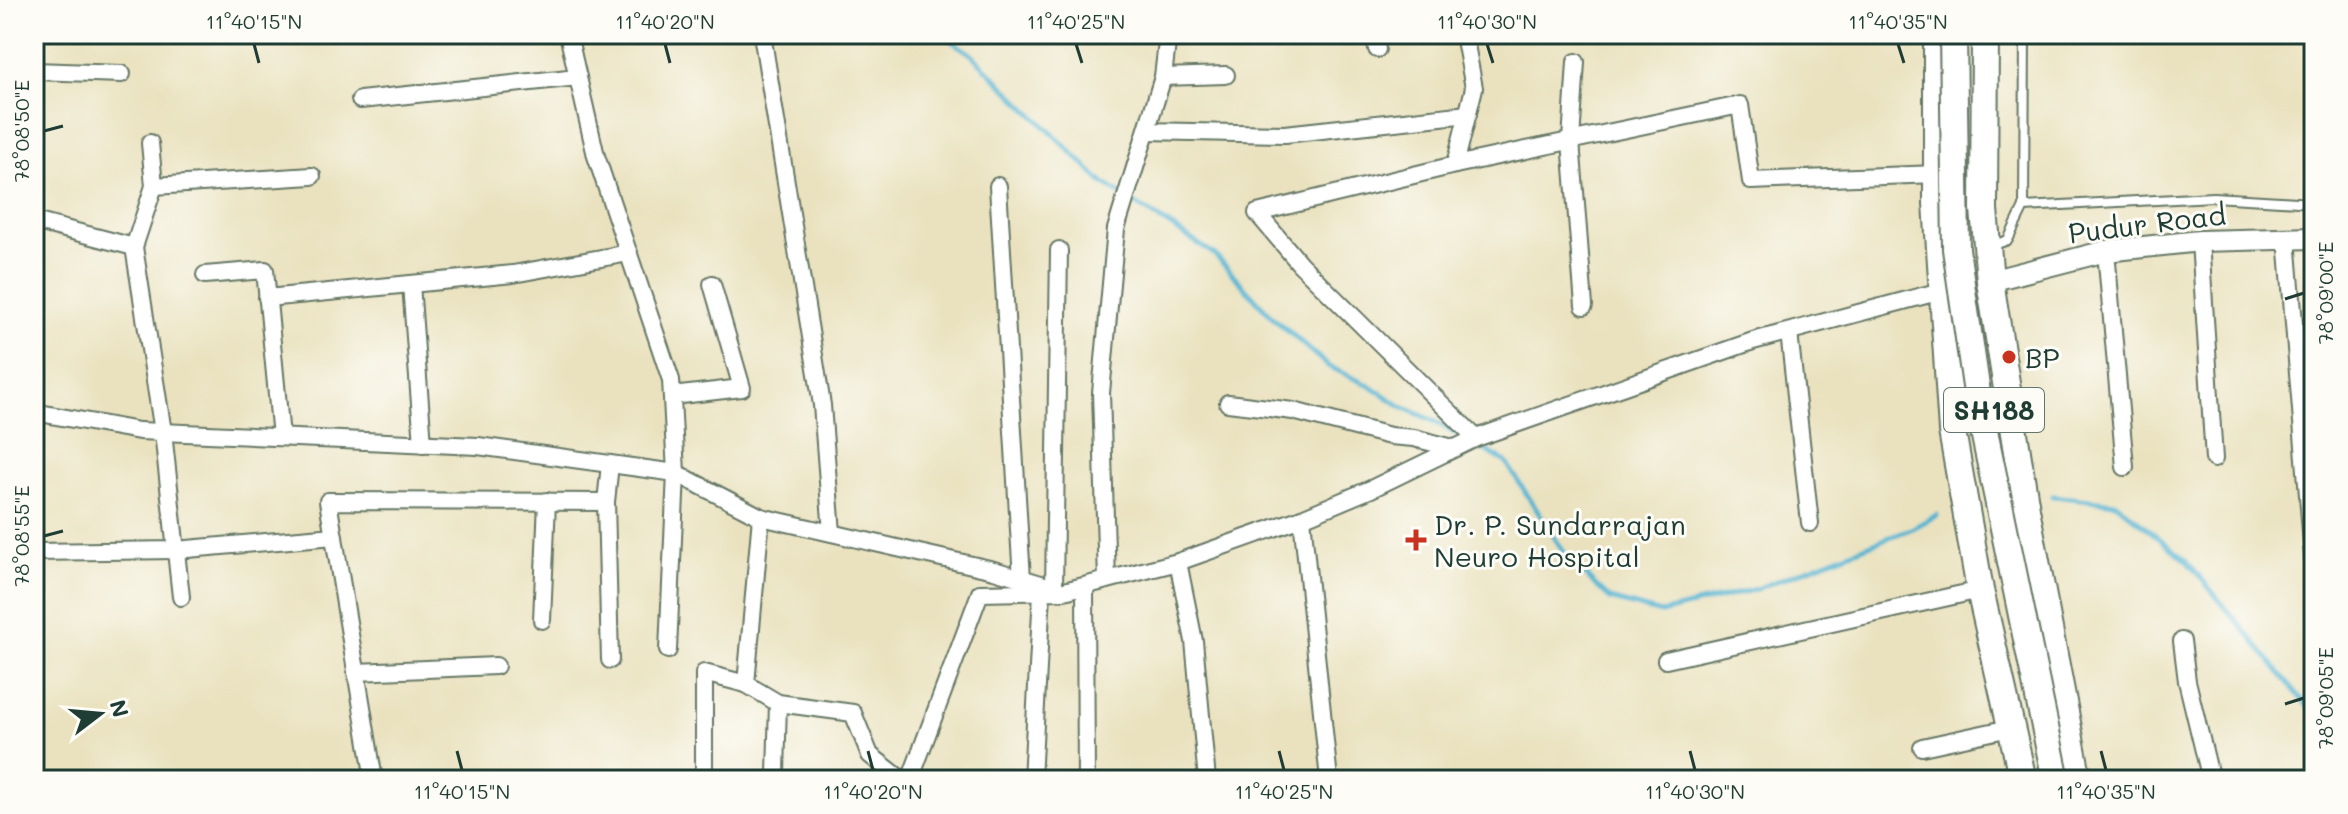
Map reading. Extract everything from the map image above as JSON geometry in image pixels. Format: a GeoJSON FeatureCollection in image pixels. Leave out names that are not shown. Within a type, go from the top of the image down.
{"type":"FeatureCollection","features":[{"type":"Feature","properties":{"kind":"main road","name":"SH188"},"geometry":{"type":"LineString","coordinates":[[1937,34],[1941,291],[1952,431],[1980,590],[2023,780]]}},
{"type":"Feature","properties":{"kind":"main road"},"geometry":{"type":"LineString","coordinates":[[1953,34],[1956,249],[1979,407],[2056,780]]}},
{"type":"Feature","properties":{"kind":"main road","name":"SH188"},"geometry":{"type":"LineString","coordinates":[[1969,34],[1969,171],[1978,298],[2019,563],[2068,780]]}},
{"type":"Feature","properties":{"kind":"main road","name":"SH188"},"geometry":{"type":"LineString","coordinates":[[1985,34],[1984,209],[1990,281],[2026,509],[2078,780]]}},
{"type":"Feature","properties":{"kind":"main road"},"geometry":{"type":"LineString","coordinates":[[1941,291],[1990,281]]}},
{"type":"Feature","properties":{"kind":"street"},"geometry":{"type":"LineString","coordinates":[[568,34],[596,156],[671,380],[676,473],[668,650]]}},
{"type":"Feature","properties":{"kind":"street"},"geometry":{"type":"LineString","coordinates":[[762,34],[800,287],[822,405],[832,533]]}},
{"type":"Feature","properties":{"kind":"street"},"geometry":{"type":"LineString","coordinates":[[1107,580],[1101,393],[1116,229],[1163,77],[1168,34]]}},
{"type":"Feature","properties":{"kind":"street"},"geometry":{"type":"LineString","coordinates":[[1455,165],[1474,88],[1464,34]]}},
{"type":"Feature","properties":{"kind":"street"},"geometry":{"type":"LineString","coordinates":[[1576,62],[1571,141],[1584,306]]}},
{"type":"Feature","properties":{"kind":"street"},"geometry":{"type":"LineString","coordinates":[[34,71],[122,74]]}},
{"type":"Feature","properties":{"kind":"street"},"geometry":{"type":"LineString","coordinates":[[1163,77],[1226,75]]}},
{"type":"Feature","properties":{"kind":"street"},"geometry":{"type":"LineString","coordinates":[[360,100],[578,77]]}},
{"type":"Feature","properties":{"kind":"street"},"geometry":{"type":"LineString","coordinates":[[1466,442],[1300,264],[1257,213],[1455,165],[1740,105],[1751,181],[1938,174]]}},
{"type":"Feature","properties":{"kind":"street"},"geometry":{"type":"LineString","coordinates":[[1147,131],[1285,134],[1468,114]]}},
{"type":"Feature","properties":{"kind":"street"},"geometry":{"type":"LineString","coordinates":[[150,143],[154,186],[134,247],[163,432],[181,597]]}},
{"type":"Feature","properties":{"kind":"street"},"geometry":{"type":"LineString","coordinates":[[154,186],[312,176]]}},
{"type":"Feature","properties":{"kind":"street"},"geometry":{"type":"LineString","coordinates":[[998,186],[1022,579]]}},
{"type":"Feature","properties":{"kind":"street"},"geometry":{"type":"LineString","coordinates":[[34,221],[134,247]]}},
{"type":"Feature","properties":{"kind":"street"},"geometry":{"type":"LineString","coordinates":[[2287,238],[2314,569]]}},
{"type":"Feature","properties":{"kind":"street","name":"Pudur Road"},"geometry":{"type":"LineString","coordinates":[[1990,281],[2106,251],[2200,241],[2314,238]]}},
{"type":"Feature","properties":{"kind":"street"},"geometry":{"type":"LineString","coordinates":[[2200,241],[2214,459]]}},
{"type":"Feature","properties":{"kind":"street"},"geometry":{"type":"LineString","coordinates":[[1032,780],[1053,591],[1059,250]]}},
{"type":"Feature","properties":{"kind":"street"},"geometry":{"type":"LineString","coordinates":[[2106,251],[2125,467]]}},
{"type":"Feature","properties":{"kind":"street"},"geometry":{"type":"LineString","coordinates":[[267,298],[513,274],[629,253]]}},
{"type":"Feature","properties":{"kind":"street"},"geometry":{"type":"LineString","coordinates":[[205,275],[265,270],[281,437]]}},
{"type":"Feature","properties":{"kind":"street"},"geometry":{"type":"LineString","coordinates":[[411,284],[423,444]]}},
{"type":"Feature","properties":{"kind":"street"},"geometry":{"type":"LineString","coordinates":[[672,396],[742,388],[712,284]]}},
{"type":"Feature","properties":{"kind":"street"},"geometry":{"type":"LineString","coordinates":[[910,780],[980,593],[1053,591],[1085,586],[1178,562],[1302,518],[1371,489],[1466,442],[1753,341],[1941,291]]}},
{"type":"Feature","properties":{"kind":"street"},"geometry":{"type":"LineString","coordinates":[[1789,332],[1810,523]]}},
{"type":"Feature","properties":{"kind":"street"},"geometry":{"type":"LineString","coordinates":[[1228,403],[1293,411],[1390,436],[1466,442]]}},
{"type":"Feature","properties":{"kind":"street"},"geometry":{"type":"LineString","coordinates":[[34,412],[139,431],[478,446],[676,473],[761,517],[1022,579],[1053,591]]}},
{"type":"Feature","properties":{"kind":"street"},"geometry":{"type":"LineString","coordinates":[[610,464],[606,502],[610,660]]}},
{"type":"Feature","properties":{"kind":"street"},"geometry":{"type":"LineString","coordinates":[[374,780],[328,501],[606,502]]}},
{"type":"Feature","properties":{"kind":"street"},"geometry":{"type":"LineString","coordinates":[[542,620],[547,501]]}},
{"type":"Feature","properties":{"kind":"street"},"geometry":{"type":"LineString","coordinates":[[746,684],[761,517]]}},
{"type":"Feature","properties":{"kind":"street"},"geometry":{"type":"LineString","coordinates":[[1302,518],[1329,780]]}},
{"type":"Feature","properties":{"kind":"street"},"geometry":{"type":"LineString","coordinates":[[34,552],[176,550],[334,536]]}},
{"type":"Feature","properties":{"kind":"street"},"geometry":{"type":"LineString","coordinates":[[1178,562],[1194,641],[1207,780]]}},
{"type":"Feature","properties":{"kind":"street"},"geometry":{"type":"LineString","coordinates":[[1085,586],[1086,780]]}},
{"type":"Feature","properties":{"kind":"street"},"geometry":{"type":"LineString","coordinates":[[1666,660],[1980,590]]}},
{"type":"Feature","properties":{"kind":"street"},"geometry":{"type":"LineString","coordinates":[[2182,641],[2187,681],[2211,780]]}},
{"type":"Feature","properties":{"kind":"street"},"geometry":{"type":"LineString","coordinates":[[356,672],[496,666]]}},
{"type":"Feature","properties":{"kind":"street"},"geometry":{"type":"LineString","coordinates":[[704,780],[704,673],[746,684],[778,703],[853,713],[870,755],[902,780]]}},
{"type":"Feature","properties":{"kind":"street"},"geometry":{"type":"LineString","coordinates":[[778,703],[776,773],[780,780]]}},
{"type":"Feature","properties":{"kind":"street"},"geometry":{"type":"LineString","coordinates":[[1922,747],[2010,728]]}},
{"type":"Feature","properties":{"kind":"lane"},"geometry":{"type":"LineString","coordinates":[[1986,247],[2008,240],[2024,207],[2025,34]]}},
{"type":"Feature","properties":{"kind":"lane"},"geometry":{"type":"LineString","coordinates":[[2024,207],[2213,197],[2314,203]]}},
{"type":"Feature","properties":{"kind":"waterway"},"geometry":{"type":"LineString","coordinates":[[941,34],[971,54],[1102,182],[1214,254],[1272,317],[1328,366],[1506,462],[1569,560],[1610,599],[1661,613],[1756,589],[1913,528],[1937,515]]}},
{"type":"Feature","properties":{"kind":"waterway"},"geometry":{"type":"LineString","coordinates":[[2053,496],[2116,503],[2186,560],[2314,714]]}},
{"type":"Feature","properties":{"kind":"place","name":"BP"},"geometry":{"type":"Point","coordinates":[2009,357]}},
{"type":"Feature","properties":{"kind":"place","name":"Dr. P. Sundarrajan Neuro Hospital"},"geometry":{"type":"Point","coordinates":[1416,540]}}]}
